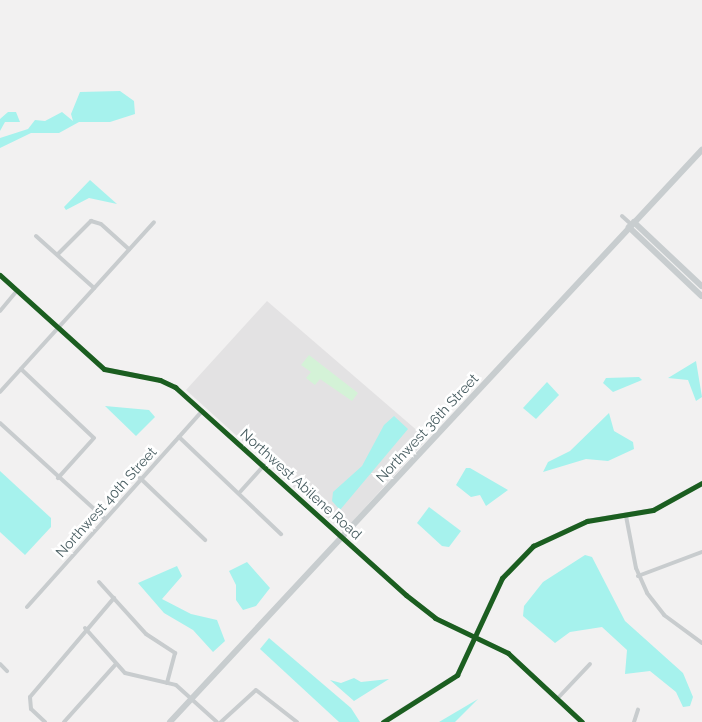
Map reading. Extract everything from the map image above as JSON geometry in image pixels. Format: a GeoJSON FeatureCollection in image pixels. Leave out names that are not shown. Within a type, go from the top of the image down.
{"type":"FeatureCollection","features":[{"type":"Feature","properties":{"kind":"main road","name":"Northwest 36th Street"},"geometry":{"type":"LineString","coordinates":[[170,722],[702,150]]}},
{"type":"Feature","properties":{"kind":"main road"},"geometry":{"type":"LineString","coordinates":[[632,225],[702,286]]}},
{"type":"Feature","properties":{"kind":"main road"},"geometry":{"type":"LineString","coordinates":[[632,225],[702,296]]}},
{"type":"Feature","properties":{"kind":"street"},"geometry":{"type":"LineString","coordinates":[[622,216],[632,225]]}},
{"type":"Feature","properties":{"kind":"street"},"geometry":{"type":"LineString","coordinates":[[58,254],[91,221],[101,224],[129,249]]}},
{"type":"Feature","properties":{"kind":"street"},"geometry":{"type":"LineString","coordinates":[[0,392],[154,222]]}},
{"type":"Feature","properties":{"kind":"street"},"geometry":{"type":"LineString","coordinates":[[36,236],[94,288]]}},
{"type":"Feature","properties":{"kind":"street","name":"Northwest Abilene Road"},"geometry":{"type":"LineString","coordinates":[[0,275],[104,368],[168,382],[264,465],[434,618],[477,635],[508,653],[582,722]]}},
{"type":"Feature","properties":{"kind":"street"},"geometry":{"type":"LineString","coordinates":[[0,311],[17,291]]}},
{"type":"Feature","properties":{"kind":"street"},"geometry":{"type":"LineString","coordinates":[[21,369],[94,438],[58,478]]}},
{"type":"Feature","properties":{"kind":"street","name":"Northwest 40th Street"},"geometry":{"type":"LineString","coordinates":[[27,607],[104,518],[202,411]]}},
{"type":"Feature","properties":{"kind":"street"},"geometry":{"type":"LineString","coordinates":[[0,423],[104,518]]}},
{"type":"Feature","properties":{"kind":"street"},"geometry":{"type":"LineString","coordinates":[[179,437],[240,492],[281,534]]}},
{"type":"Feature","properties":{"kind":"street"},"geometry":{"type":"LineString","coordinates":[[240,492],[264,465]]}},
{"type":"Feature","properties":{"kind":"street"},"geometry":{"type":"LineString","coordinates":[[140,478],[205,540]]}},
{"type":"Feature","properties":{"kind":"street"},"geometry":{"type":"LineString","coordinates":[[383,722],[457,675],[502,578],[528,550],[568,528],[653,510],[702,483]]}},
{"type":"Feature","properties":{"kind":"street"},"geometry":{"type":"LineString","coordinates":[[626,516],[638,576],[659,610],[702,643]]}},
{"type":"Feature","properties":{"kind":"street"},"geometry":{"type":"LineString","coordinates":[[638,576],[702,552]]}},
{"type":"Feature","properties":{"kind":"street"},"geometry":{"type":"LineString","coordinates":[[99,582],[146,634],[175,654],[167,683]]}},
{"type":"Feature","properties":{"kind":"street"},"geometry":{"type":"LineString","coordinates":[[44,722],[30,709],[29,700],[85,628],[114,598]]}},
{"type":"Feature","properties":{"kind":"street"},"geometry":{"type":"LineString","coordinates":[[85,628],[116,664],[137,679],[167,683],[192,698],[218,722]]}},
{"type":"Feature","properties":{"kind":"street"},"geometry":{"type":"LineString","coordinates":[[0,664],[7,671]]}},
{"type":"Feature","properties":{"kind":"street"},"geometry":{"type":"LineString","coordinates":[[64,722],[116,664]]}},
{"type":"Feature","properties":{"kind":"street"},"geometry":{"type":"LineString","coordinates":[[557,699],[590,664]]}},
{"type":"Feature","properties":{"kind":"street"},"geometry":{"type":"LineString","coordinates":[[222,722],[256,690],[297,722]]}},
{"type":"Feature","properties":{"kind":"street"},"geometry":{"type":"LineString","coordinates":[[634,722],[638,710]]}},
{"type":"Feature","properties":{"kind":"shaded area"},"geometry":{"type":"Polygon","coordinates":[[[267,301],[427,439],[343,532],[186,390],[267,301]]]}},
{"type":"Feature","properties":{"kind":"green space"},"geometry":{"type":"Polygon","coordinates":[[[309,355],[358,393],[352,401],[320,379],[315,385],[306,378],[311,372],[301,365],[309,355]]]}},
{"type":"Feature","properties":{"kind":"water"},"geometry":{"type":"Polygon","coordinates":[[[120,91],[134,101],[135,114],[110,122],[79,122],[59,133],[31,133],[0,148],[0,138],[28,129],[35,120],[45,121],[62,112],[73,121],[71,114],[80,92],[120,91]]]}},
{"type":"Feature","properties":{"kind":"water"},"geometry":{"type":"Polygon","coordinates":[[[8,112],[16,112],[20,122],[5,122],[0,131],[0,119],[8,112]]]}},
{"type":"Feature","properties":{"kind":"water"},"geometry":{"type":"Polygon","coordinates":[[[90,180],[117,204],[89,198],[66,210],[64,207],[90,180]]]}},
{"type":"Feature","properties":{"kind":"water"},"geometry":{"type":"Polygon","coordinates":[[[696,361],[702,397],[696,401],[688,380],[668,378],[696,361]]]}},
{"type":"Feature","properties":{"kind":"water"},"geometry":{"type":"Polygon","coordinates":[[[639,377],[642,380],[613,392],[603,383],[606,378],[639,377]]]}},
{"type":"Feature","properties":{"kind":"water"},"geometry":{"type":"Polygon","coordinates":[[[547,382],[559,395],[536,419],[523,408],[547,382]]]}},
{"type":"Feature","properties":{"kind":"water"},"geometry":{"type":"Polygon","coordinates":[[[105,406],[149,410],[155,417],[136,436],[105,406]]]}},
{"type":"Feature","properties":{"kind":"water"},"geometry":{"type":"Polygon","coordinates":[[[609,413],[614,431],[633,442],[634,449],[608,461],[586,459],[543,472],[548,462],[570,451],[609,413]]]}},
{"type":"Feature","properties":{"kind":"water"},"geometry":{"type":"Polygon","coordinates":[[[394,416],[408,429],[340,510],[332,501],[333,492],[362,466],[384,425],[394,416]]]}},
{"type":"Feature","properties":{"kind":"water"},"geometry":{"type":"Polygon","coordinates":[[[466,468],[470,468],[508,490],[486,506],[480,495],[471,497],[456,485],[466,468]]]}},
{"type":"Feature","properties":{"kind":"water"},"geometry":{"type":"Polygon","coordinates":[[[0,471],[51,518],[51,527],[25,555],[0,532],[0,471]]]}},
{"type":"Feature","properties":{"kind":"water"},"geometry":{"type":"Polygon","coordinates":[[[429,507],[461,531],[449,547],[442,546],[417,523],[429,507]]]}},
{"type":"Feature","properties":{"kind":"water"},"geometry":{"type":"Polygon","coordinates":[[[585,555],[592,557],[625,621],[683,673],[693,697],[690,706],[683,707],[676,692],[650,671],[625,674],[627,650],[602,627],[570,632],[555,643],[523,616],[524,606],[543,582],[585,555]]]}},
{"type":"Feature","properties":{"kind":"water"},"geometry":{"type":"Polygon","coordinates":[[[247,562],[270,588],[256,606],[243,610],[236,600],[236,585],[229,571],[247,562]]]}},
{"type":"Feature","properties":{"kind":"water"},"geometry":{"type":"Polygon","coordinates":[[[177,566],[182,576],[162,599],[191,614],[217,620],[225,641],[213,652],[193,630],[164,613],[138,583],[177,566]]]}},
{"type":"Feature","properties":{"kind":"water"},"geometry":{"type":"Polygon","coordinates":[[[269,638],[351,708],[360,722],[339,722],[260,649],[269,638]]]}},
{"type":"Feature","properties":{"kind":"water"},"geometry":{"type":"Polygon","coordinates":[[[354,678],[361,682],[389,679],[354,701],[330,680],[341,683],[354,678]]]}},
{"type":"Feature","properties":{"kind":"water"},"geometry":{"type":"Polygon","coordinates":[[[478,699],[455,722],[439,722],[478,699]]]}},
{"type":"Feature","properties":{"kind":"cycle path"},"geometry":{"type":"LineString","coordinates":[[0,275],[104,369],[160,380],[175,387],[406,595],[435,618],[508,653],[582,722]]}},
{"type":"Feature","properties":{"kind":"cycle path"},"geometry":{"type":"LineString","coordinates":[[383,722],[457,675],[502,578],[533,546],[587,521],[653,510],[702,483]]}}]}
